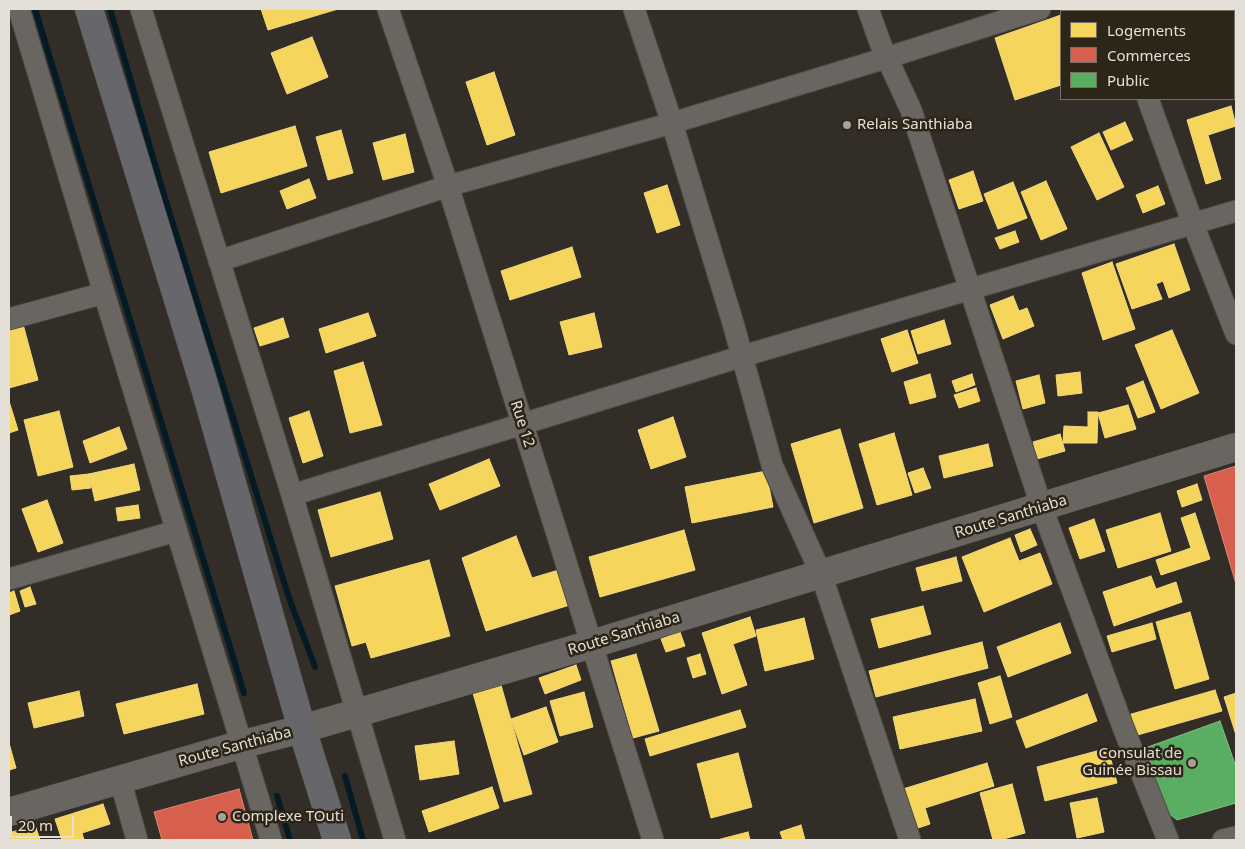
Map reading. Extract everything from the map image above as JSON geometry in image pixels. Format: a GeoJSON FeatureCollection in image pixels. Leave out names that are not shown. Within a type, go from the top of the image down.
{"type":"FeatureCollection","features":[{"type":"Feature","properties":{"kind":"highway"},"geometry":{"type":"LineString","coordinates":[[89,9],[205,388],[302,729],[337,840]]}},
{"type":"Feature","properties":{"kind":"street"},"geometry":{"type":"LineString","coordinates":[[19,9],[271,840]]}},
{"type":"Feature","properties":{"kind":"street"},"geometry":{"type":"LineString","coordinates":[[141,9],[292,495],[395,840]]}},
{"type":"Feature","properties":{"kind":"street","name":"Rue 12"},"geometry":{"type":"LineString","coordinates":[[388,9],[448,186],[653,840]]}},
{"type":"Feature","properties":{"kind":"street"},"geometry":{"type":"LineString","coordinates":[[634,9],[672,124],[743,356],[772,465],[821,574],[910,840]]}},
{"type":"Feature","properties":{"kind":"street"},"geometry":{"type":"LineString","coordinates":[[868,9],[886,58],[911,110],[1042,508],[1123,727],[1168,840]]}},
{"type":"Feature","properties":{"kind":"street"},"geometry":{"type":"LineString","coordinates":[[219,261],[448,186],[672,124],[1040,9]]}},
{"type":"Feature","properties":{"kind":"street"},"geometry":{"type":"LineString","coordinates":[[1148,100],[1193,224],[1236,334]]}},
{"type":"Feature","properties":{"kind":"street"},"geometry":{"type":"LineString","coordinates":[[292,495],[743,356],[1236,211]]}},
{"type":"Feature","properties":{"kind":"street"},"geometry":{"type":"LineString","coordinates":[[9,319],[104,293]]}},
{"type":"Feature","properties":{"kind":"street","name":"Route Santhiaba"},"geometry":{"type":"LineString","coordinates":[[9,812],[592,644],[1042,508],[1236,447]]}},
{"type":"Feature","properties":{"kind":"street"},"geometry":{"type":"LineString","coordinates":[[9,579],[176,531]]}},
{"type":"Feature","properties":{"kind":"street"},"geometry":{"type":"LineString","coordinates":[[120,779],[137,840]]}},
{"type":"Feature","properties":{"kind":"street"},"geometry":{"type":"LineString","coordinates":[[1223,840],[1236,837]]}},
{"type":"Feature","properties":{"kind":"building: Logements"},"geometry":{"type":"Polygon","coordinates":[[[261,9],[338,9],[268,30],[261,9]]]}},
{"type":"Feature","properties":{"kind":"building: Logements"},"geometry":{"type":"Polygon","coordinates":[[[1123,9],[1152,10],[1124,10],[1123,9]]]}},
{"type":"Feature","properties":{"kind":"building: Logements"},"geometry":{"type":"Polygon","coordinates":[[[1060,15],[1060,85],[1015,100],[995,38],[1060,15]]]}},
{"type":"Feature","properties":{"kind":"building: Logements"},"geometry":{"type":"Polygon","coordinates":[[[1235,16],[1236,16],[1235,63],[1235,16]]]}},
{"type":"Feature","properties":{"kind":"building: Logements"},"geometry":{"type":"Polygon","coordinates":[[[312,37],[328,77],[287,94],[271,53],[312,37]]]}},
{"type":"Feature","properties":{"kind":"building: Logements"},"geometry":{"type":"Polygon","coordinates":[[[494,72],[515,135],[487,145],[466,82],[494,72]]]}},
{"type":"Feature","properties":{"kind":"building: Logements"},"geometry":{"type":"Polygon","coordinates":[[[1231,106],[1236,126],[1208,135],[1221,179],[1206,184],[1187,120],[1231,106]]]}},
{"type":"Feature","properties":{"kind":"building: Logements"},"geometry":{"type":"Polygon","coordinates":[[[1125,122],[1133,140],[1111,150],[1103,132],[1125,122]]]}},
{"type":"Feature","properties":{"kind":"building: Logements"},"geometry":{"type":"Polygon","coordinates":[[[295,126],[307,166],[221,193],[209,152],[295,126]]]}},
{"type":"Feature","properties":{"kind":"building: Logements"},"geometry":{"type":"Polygon","coordinates":[[[341,130],[353,173],[328,180],[316,137],[341,130]]]}},
{"type":"Feature","properties":{"kind":"building: Logements"},"geometry":{"type":"Polygon","coordinates":[[[1099,133],[1124,187],[1097,200],[1071,147],[1099,133]]]}},
{"type":"Feature","properties":{"kind":"building: Logements"},"geometry":{"type":"Polygon","coordinates":[[[405,134],[414,172],[383,180],[373,143],[405,134]]]}},
{"type":"Feature","properties":{"kind":"building: Logements"},"geometry":{"type":"Polygon","coordinates":[[[973,171],[983,201],[959,209],[949,180],[973,171]]]}},
{"type":"Feature","properties":{"kind":"building: Logements"},"geometry":{"type":"Polygon","coordinates":[[[309,179],[316,198],[287,209],[280,191],[309,179]]]}},
{"type":"Feature","properties":{"kind":"building: Logements"},"geometry":{"type":"Polygon","coordinates":[[[1046,181],[1067,229],[1041,240],[1021,192],[1046,181]]]}},
{"type":"Feature","properties":{"kind":"building: Logements"},"geometry":{"type":"Polygon","coordinates":[[[1013,182],[1027,218],[998,229],[984,194],[1013,182]]]}},
{"type":"Feature","properties":{"kind":"building: Logements"},"geometry":{"type":"Polygon","coordinates":[[[667,185],[680,225],[657,233],[644,193],[667,185]]]}},
{"type":"Feature","properties":{"kind":"building: Logements"},"geometry":{"type":"Polygon","coordinates":[[[1158,186],[1165,204],[1143,213],[1136,195],[1158,186]]]}},
{"type":"Feature","properties":{"kind":"building: Logements"},"geometry":{"type":"Polygon","coordinates":[[[1015,231],[1019,242],[1000,249],[995,238],[1015,231]]]}},
{"type":"Feature","properties":{"kind":"building: Logements"},"geometry":{"type":"Polygon","coordinates":[[[1174,244],[1190,290],[1169,298],[1163,281],[1156,284],[1162,299],[1132,309],[1116,264],[1174,244]]]}},
{"type":"Feature","properties":{"kind":"building: Logements"},"geometry":{"type":"Polygon","coordinates":[[[572,247],[581,277],[510,300],[501,271],[572,247]]]}},
{"type":"Feature","properties":{"kind":"building: Logements"},"geometry":{"type":"Polygon","coordinates":[[[1112,262],[1135,329],[1103,340],[1082,273],[1112,262]]]}},
{"type":"Feature","properties":{"kind":"building: Logements"},"geometry":{"type":"Polygon","coordinates":[[[1013,296],[1019,311],[1027,308],[1034,326],[1003,339],[990,305],[1013,296]]]}},
{"type":"Feature","properties":{"kind":"building: Logements"},"geometry":{"type":"Polygon","coordinates":[[[368,313],[376,336],[326,353],[319,329],[368,313]]]}},
{"type":"Feature","properties":{"kind":"building: Logements"},"geometry":{"type":"Polygon","coordinates":[[[594,313],[602,347],[569,355],[560,322],[594,313]]]}},
{"type":"Feature","properties":{"kind":"building: Logements"},"geometry":{"type":"Polygon","coordinates":[[[283,318],[289,337],[260,346],[254,328],[283,318]]]}},
{"type":"Feature","properties":{"kind":"building: Logements"},"geometry":{"type":"Polygon","coordinates":[[[944,320],[951,344],[918,354],[911,331],[944,320]]]}},
{"type":"Feature","properties":{"kind":"building: Logements"},"geometry":{"type":"Polygon","coordinates":[[[23,324],[38,380],[9,388],[9,328],[23,324]]]}},
{"type":"Feature","properties":{"kind":"building: Logements"},"geometry":{"type":"Polygon","coordinates":[[[907,330],[918,363],[892,372],[881,339],[907,330]]]}},
{"type":"Feature","properties":{"kind":"building: Logements"},"geometry":{"type":"Polygon","coordinates":[[[1172,330],[1199,393],[1161,409],[1135,345],[1172,330]]]}},
{"type":"Feature","properties":{"kind":"building: Logements"},"geometry":{"type":"Polygon","coordinates":[[[363,362],[382,425],[350,433],[334,371],[363,362]]]}},
{"type":"Feature","properties":{"kind":"building: Logements"},"geometry":{"type":"Polygon","coordinates":[[[1080,372],[1082,393],[1058,396],[1056,375],[1080,372]]]}},
{"type":"Feature","properties":{"kind":"building: Logements"},"geometry":{"type":"Polygon","coordinates":[[[930,374],[936,397],[910,404],[904,382],[930,374]]]}},
{"type":"Feature","properties":{"kind":"building: Logements"},"geometry":{"type":"Polygon","coordinates":[[[972,374],[975,385],[956,392],[952,381],[972,374]]]}},
{"type":"Feature","properties":{"kind":"building: Logements"},"geometry":{"type":"Polygon","coordinates":[[[1039,375],[1045,403],[1023,409],[1016,381],[1039,375]]]}},
{"type":"Feature","properties":{"kind":"building: Logements"},"geometry":{"type":"Polygon","coordinates":[[[1143,381],[1155,412],[1138,418],[1126,388],[1143,381]]]}},
{"type":"Feature","properties":{"kind":"building: Logements"},"geometry":{"type":"Polygon","coordinates":[[[976,388],[980,401],[959,408],[954,395],[976,388]]]}},
{"type":"Feature","properties":{"kind":"building: Logements"},"geometry":{"type":"Polygon","coordinates":[[[9,401],[18,430],[9,433],[9,401]]]}},
{"type":"Feature","properties":{"kind":"building: Logements"},"geometry":{"type":"Polygon","coordinates":[[[1128,405],[1136,429],[1105,438],[1098,413],[1128,405]]]}},
{"type":"Feature","properties":{"kind":"building: Logements"},"geometry":{"type":"Polygon","coordinates":[[[59,411],[73,467],[38,476],[24,420],[59,411]]]}},
{"type":"Feature","properties":{"kind":"building: Logements"},"geometry":{"type":"Polygon","coordinates":[[[309,411],[323,456],[303,463],[289,418],[309,411]]]}},
{"type":"Feature","properties":{"kind":"building: Logements"},"geometry":{"type":"Polygon","coordinates":[[[1088,412],[1098,412],[1097,443],[1063,443],[1064,426],[1088,427],[1088,412]]]}},
{"type":"Feature","properties":{"kind":"building: Logements"},"geometry":{"type":"Polygon","coordinates":[[[673,417],[686,457],[651,469],[638,430],[673,417]]]}},
{"type":"Feature","properties":{"kind":"building: Logements"},"geometry":{"type":"Polygon","coordinates":[[[119,427],[127,449],[90,463],[83,441],[119,427]]]}},
{"type":"Feature","properties":{"kind":"building: Logements"},"geometry":{"type":"Polygon","coordinates":[[[840,429],[863,508],[814,523],[791,444],[840,429]]]}},
{"type":"Feature","properties":{"kind":"building: Logements"},"geometry":{"type":"Polygon","coordinates":[[[894,433],[912,495],[877,505],[859,444],[894,433]]]}},
{"type":"Feature","properties":{"kind":"building: Logements"},"geometry":{"type":"Polygon","coordinates":[[[1060,434],[1065,451],[1037,459],[1033,442],[1060,434]]]}},
{"type":"Feature","properties":{"kind":"building: Logements"},"geometry":{"type":"Polygon","coordinates":[[[988,444],[993,466],[944,478],[939,456],[988,444]]]}},
{"type":"Feature","properties":{"kind":"building: Logements"},"geometry":{"type":"Polygon","coordinates":[[[489,459],[500,486],[440,510],[429,484],[489,459]]]}},
{"type":"Feature","properties":{"kind":"building: Logements"},"geometry":{"type":"Polygon","coordinates":[[[134,464],[140,490],[95,501],[89,474],[134,464]]]}},
{"type":"Feature","properties":{"kind":"building: Logements"},"geometry":{"type":"Polygon","coordinates":[[[923,468],[931,488],[915,493],[908,473],[923,468]]]}},
{"type":"Feature","properties":{"kind":"building: Logements"},"geometry":{"type":"Polygon","coordinates":[[[766,471],[773,507],[692,523],[685,487],[766,471]]]}},
{"type":"Feature","properties":{"kind":"building: Logements"},"geometry":{"type":"Polygon","coordinates":[[[89,474],[91,488],[72,490],[70,476],[89,474]]]}},
{"type":"Feature","properties":{"kind":"building: Logements"},"geometry":{"type":"Polygon","coordinates":[[[1197,484],[1202,500],[1182,507],[1177,491],[1197,484]]]}},
{"type":"Feature","properties":{"kind":"building: Logements"},"geometry":{"type":"Polygon","coordinates":[[[380,492],[393,539],[331,557],[318,510],[380,492]]]}},
{"type":"Feature","properties":{"kind":"building: Logements"},"geometry":{"type":"Polygon","coordinates":[[[47,500],[63,543],[38,552],[22,509],[47,500]]]}},
{"type":"Feature","properties":{"kind":"building: Logements"},"geometry":{"type":"Polygon","coordinates":[[[138,505],[140,518],[118,521],[116,508],[138,505]]]}},
{"type":"Feature","properties":{"kind":"building: Logements"},"geometry":{"type":"Polygon","coordinates":[[[1160,513],[1171,551],[1118,568],[1106,530],[1160,513]]]}},
{"type":"Feature","properties":{"kind":"building: Logements"},"geometry":{"type":"Polygon","coordinates":[[[1195,513],[1210,559],[1161,575],[1156,560],[1191,548],[1181,518],[1195,513]]]}},
{"type":"Feature","properties":{"kind":"building: Logements"},"geometry":{"type":"Polygon","coordinates":[[[1094,519],[1105,551],[1080,559],[1069,528],[1094,519]]]}},
{"type":"Feature","properties":{"kind":"building: Logements"},"geometry":{"type":"Polygon","coordinates":[[[1030,529],[1037,545],[1021,552],[1015,535],[1030,529]]]}},
{"type":"Feature","properties":{"kind":"building: Logements"},"geometry":{"type":"Polygon","coordinates":[[[684,530],[695,570],[600,597],[589,557],[684,530]]]}},
{"type":"Feature","properties":{"kind":"building: Logements"},"geometry":{"type":"Polygon","coordinates":[[[516,536],[532,578],[562,569],[573,604],[486,631],[462,558],[516,536]]]}},
{"type":"Feature","properties":{"kind":"building: Logements"},"geometry":{"type":"Polygon","coordinates":[[[1010,538],[1019,561],[1040,553],[1052,584],[984,612],[962,557],[1010,538]]]}},
{"type":"Feature","properties":{"kind":"building: Logements"},"geometry":{"type":"Polygon","coordinates":[[[956,557],[962,581],[922,591],[916,568],[956,557]]]}},
{"type":"Feature","properties":{"kind":"building: Logements"},"geometry":{"type":"Polygon","coordinates":[[[429,560],[450,636],[371,658],[366,642],[352,646],[335,586],[429,560]]]}},
{"type":"Feature","properties":{"kind":"building: Logements"},"geometry":{"type":"Polygon","coordinates":[[[1151,576],[1156,589],[1176,582],[1182,602],[1114,626],[1103,592],[1151,576]]]}},
{"type":"Feature","properties":{"kind":"building: Logements"},"geometry":{"type":"Polygon","coordinates":[[[30,587],[36,604],[25,607],[20,591],[30,587]]]}},
{"type":"Feature","properties":{"kind":"building: Logements"},"geometry":{"type":"Polygon","coordinates":[[[14,591],[20,611],[9,615],[9,593],[14,591]]]}},
{"type":"Feature","properties":{"kind":"building: Logements"},"geometry":{"type":"Polygon","coordinates":[[[923,606],[931,634],[879,648],[871,619],[923,606]]]}},
{"type":"Feature","properties":{"kind":"building: Logements"},"geometry":{"type":"Polygon","coordinates":[[[1190,612],[1209,679],[1175,689],[1156,622],[1190,612]]]}},
{"type":"Feature","properties":{"kind":"building: Logements"},"geometry":{"type":"Polygon","coordinates":[[[750,617],[756,636],[733,644],[747,685],[722,694],[702,633],[750,617]]]}},
{"type":"Feature","properties":{"kind":"building: Logements"},"geometry":{"type":"Polygon","coordinates":[[[804,618],[814,659],[765,671],[756,630],[804,618]]]}},
{"type":"Feature","properties":{"kind":"building: Logements"},"geometry":{"type":"Polygon","coordinates":[[[1060,623],[1071,653],[1008,677],[997,647],[1060,623]]]}},
{"type":"Feature","properties":{"kind":"building: Logements"},"geometry":{"type":"Polygon","coordinates":[[[1152,623],[1156,639],[1112,652],[1107,636],[1152,623]]]}},
{"type":"Feature","properties":{"kind":"building: Logements"},"geometry":{"type":"Polygon","coordinates":[[[680,632],[685,646],[666,652],[661,639],[680,632]]]}},
{"type":"Feature","properties":{"kind":"building: Logements"},"geometry":{"type":"Polygon","coordinates":[[[982,642],[988,668],[876,697],[869,671],[982,642]]]}},
{"type":"Feature","properties":{"kind":"building: Logements"},"geometry":{"type":"Polygon","coordinates":[[[636,654],[659,731],[633,738],[611,661],[636,654]]]}},
{"type":"Feature","properties":{"kind":"building: Logements"},"geometry":{"type":"Polygon","coordinates":[[[700,654],[706,674],[693,678],[687,658],[700,654]]]}},
{"type":"Feature","properties":{"kind":"building: Logements"},"geometry":{"type":"Polygon","coordinates":[[[576,665],[581,680],[545,694],[539,678],[576,665]]]}},
{"type":"Feature","properties":{"kind":"building: Logements"},"geometry":{"type":"Polygon","coordinates":[[[1000,676],[1012,717],[990,724],[978,683],[1000,676]]]}},
{"type":"Feature","properties":{"kind":"building: Logements"},"geometry":{"type":"Polygon","coordinates":[[[197,684],[204,714],[124,734],[116,704],[197,684]]]}},
{"type":"Feature","properties":{"kind":"building: Logements"},"geometry":{"type":"Polygon","coordinates":[[[501,685],[532,794],[504,802],[473,693],[501,685]]]}},
{"type":"Feature","properties":{"kind":"building: Logements"},"geometry":{"type":"Polygon","coordinates":[[[1215,690],[1222,711],[1134,736],[1128,715],[1215,690]]]}},
{"type":"Feature","properties":{"kind":"building: Logements"},"geometry":{"type":"Polygon","coordinates":[[[79,691],[84,716],[34,728],[28,703],[79,691]]]}},
{"type":"Feature","properties":{"kind":"building: Logements"},"geometry":{"type":"Polygon","coordinates":[[[584,692],[593,727],[560,736],[550,701],[584,692]]]}},
{"type":"Feature","properties":{"kind":"building: Logements"},"geometry":{"type":"Polygon","coordinates":[[[1236,693],[1236,735],[1224,697],[1236,693]]]}},
{"type":"Feature","properties":{"kind":"building: Logements"},"geometry":{"type":"Polygon","coordinates":[[[1087,694],[1097,721],[1026,748],[1016,721],[1087,694]]]}},
{"type":"Feature","properties":{"kind":"building: Logements"},"geometry":{"type":"Polygon","coordinates":[[[975,699],[982,731],[900,749],[893,717],[975,699]]]}},
{"type":"Feature","properties":{"kind":"building: Logements"},"geometry":{"type":"Polygon","coordinates":[[[546,707],[558,742],[524,755],[511,719],[546,707]]]}},
{"type":"Feature","properties":{"kind":"building: Logements"},"geometry":{"type":"Polygon","coordinates":[[[740,710],[746,727],[650,756],[645,739],[740,710]]]}},
{"type":"Feature","properties":{"kind":"building: Logements"},"geometry":{"type":"Polygon","coordinates":[[[454,741],[459,774],[420,780],[415,746],[454,741]]]}},
{"type":"Feature","properties":{"kind":"building: Logements"},"geometry":{"type":"Polygon","coordinates":[[[9,743],[16,768],[9,770],[9,743]]]}},
{"type":"Feature","properties":{"kind":"building: Logements"},"geometry":{"type":"Polygon","coordinates":[[[1108,748],[1117,783],[1045,801],[1037,767],[1108,748]]]}},
{"type":"Feature","properties":{"kind":"building: Logements"},"geometry":{"type":"Polygon","coordinates":[[[738,753],[752,807],[711,818],[697,764],[738,753]]]}},
{"type":"Feature","properties":{"kind":"building: Logements"},"geometry":{"type":"Polygon","coordinates":[[[987,763],[994,786],[925,808],[930,824],[915,829],[903,789],[987,763]]]}},
{"type":"Feature","properties":{"kind":"building: Logements"},"geometry":{"type":"Polygon","coordinates":[[[1012,784],[1025,833],[993,840],[980,793],[1012,784]]]}},
{"type":"Feature","properties":{"kind":"building: Logements"},"geometry":{"type":"Polygon","coordinates":[[[492,787],[499,808],[429,832],[422,811],[492,787]]]}},
{"type":"Feature","properties":{"kind":"building: Logements"},"geometry":{"type":"Polygon","coordinates":[[[1097,798],[1104,832],[1077,838],[1070,803],[1097,798]]]}},
{"type":"Feature","properties":{"kind":"building: Logements"},"geometry":{"type":"Polygon","coordinates":[[[103,804],[110,824],[82,833],[84,840],[62,840],[55,819],[103,804]]]}},
{"type":"Feature","properties":{"kind":"building: Logements"},"geometry":{"type":"Polygon","coordinates":[[[35,825],[40,840],[10,840],[9,833],[35,825]]]}},
{"type":"Feature","properties":{"kind":"building: Logements"},"geometry":{"type":"Polygon","coordinates":[[[801,825],[805,840],[783,840],[780,832],[801,825]]]}},
{"type":"Feature","properties":{"kind":"building: Logements"},"geometry":{"type":"Polygon","coordinates":[[[748,832],[750,840],[717,840],[748,832]]]}},
{"type":"Feature","properties":{"kind":"building: Commerces"},"geometry":{"type":"Polygon","coordinates":[[[1236,466],[1236,584],[1204,476],[1236,466]]]}},
{"type":"Feature","properties":{"kind":"building: Commerces"},"geometry":{"type":"Polygon","coordinates":[[[239,789],[253,840],[162,840],[154,812],[239,789]]]}},
{"type":"Feature","properties":{"kind":"building: Public"},"geometry":{"type":"Polygon","coordinates":[[[1220,721],[1236,767],[1236,803],[1177,820],[1167,812],[1145,748],[1220,721]]]}},
{"type":"Feature","properties":{"kind":"waterway"},"geometry":{"type":"LineString","coordinates":[[35,9],[244,693]]}},
{"type":"Feature","properties":{"kind":"waterway"},"geometry":{"type":"LineString","coordinates":[[110,9],[161,185],[288,595],[315,667]]}},
{"type":"Feature","properties":{"kind":"waterway"},"geometry":{"type":"LineString","coordinates":[[345,776],[363,840]]}},
{"type":"Feature","properties":{"kind":"waterway"},"geometry":{"type":"LineString","coordinates":[[277,796],[290,840]]}},
{"type":"Feature","properties":{"kind":"place","name":"Relais Santhiaba"},"geometry":{"type":"Point","coordinates":[847,125]}},
{"type":"Feature","properties":{"kind":"place","name":"Consulat de Guinée Bissau"},"geometry":{"type":"Point","coordinates":[1192,763]}},
{"type":"Feature","properties":{"kind":"place","name":"Complexe TOuti"},"geometry":{"type":"Point","coordinates":[222,817]}}]}
